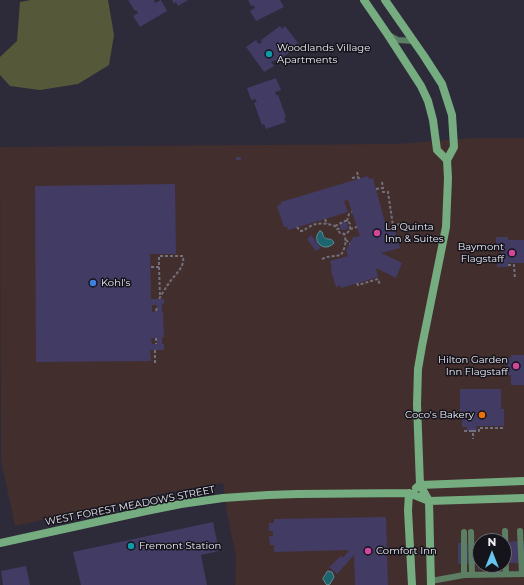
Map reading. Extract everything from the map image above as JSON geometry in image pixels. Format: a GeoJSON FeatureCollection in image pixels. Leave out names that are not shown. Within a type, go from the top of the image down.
{"type":"FeatureCollection","features":[{"type":"Feature","properties":{"kind":"street"},"geometry":{"type":"LineString","coordinates":[[364,0],[421,86],[428,100],[433,120],[437,150],[446,160],[448,178],[446,227],[418,369],[417,404],[420,485],[429,501],[431,583]]}},
{"type":"Feature","properties":{"kind":"street"},"geometry":{"type":"LineString","coordinates":[[385,0],[442,84],[452,115],[454,148],[446,160]]}},
{"type":"Feature","properties":{"kind":"street"},"geometry":{"type":"LineString","coordinates":[[412,585],[408,510],[409,493],[420,485],[524,481]]}},
{"type":"Feature","properties":{"kind":"street","name":"WEST FOREST MEADOWS STREET"},"geometry":{"type":"LineString","coordinates":[[0,543],[146,511],[223,498],[275,494],[409,493],[429,501],[524,498]]}},
{"type":"Feature","properties":{"kind":"lane"},"geometry":{"type":"LineString","coordinates":[[388,35],[398,40],[414,41]]}},
{"type":"Feature","properties":{"kind":"lane"},"geometry":{"type":"LineString","coordinates":[[505,531],[506,574]]}},
{"type":"Feature","properties":{"kind":"lane"},"geometry":{"type":"LineString","coordinates":[[431,583],[464,575],[523,574],[520,531]]}},
{"type":"Feature","properties":{"kind":"lane"},"geometry":{"type":"LineString","coordinates":[[464,532],[464,575]]}},
{"type":"Feature","properties":{"kind":"lane"},"geometry":{"type":"LineString","coordinates":[[471,532],[472,575]]}},
{"type":"Feature","properties":{"kind":"path"},"geometry":{"type":"LineString","coordinates":[[352,178],[359,178],[357,172]]}},
{"type":"Feature","properties":{"kind":"path"},"geometry":{"type":"LineString","coordinates":[[382,182],[384,192],[388,192],[393,226],[400,224]]}},
{"type":"Feature","properties":{"kind":"path"},"geometry":{"type":"LineString","coordinates":[[376,189],[383,188]]}},
{"type":"Feature","properties":{"kind":"path"},"geometry":{"type":"LineString","coordinates":[[347,221],[349,214],[352,212]]}},
{"type":"Feature","properties":{"kind":"path"},"geometry":{"type":"LineString","coordinates":[[325,219],[326,224]]}},
{"type":"Feature","properties":{"kind":"path"},"geometry":{"type":"LineString","coordinates":[[297,227],[300,231],[303,231],[318,224],[335,226],[347,221]]}},
{"type":"Feature","properties":{"kind":"path"},"geometry":{"type":"LineString","coordinates":[[347,221],[350,224],[350,229]]}},
{"type":"Feature","properties":{"kind":"path"},"geometry":{"type":"LineString","coordinates":[[335,226],[340,233],[344,234],[346,240],[350,244]]}},
{"type":"Feature","properties":{"kind":"path"},"geometry":{"type":"LineString","coordinates":[[344,234],[346,234],[350,229],[357,227]]}},
{"type":"Feature","properties":{"kind":"path"},"geometry":{"type":"LineString","coordinates":[[337,229],[341,228]]}},
{"type":"Feature","properties":{"kind":"path"},"geometry":{"type":"LineString","coordinates":[[341,255],[346,240]]}},
{"type":"Feature","properties":{"kind":"path"},"geometry":{"type":"LineString","coordinates":[[322,259],[341,255]]}},
{"type":"Feature","properties":{"kind":"path"},"geometry":{"type":"LineString","coordinates":[[341,255],[344,258]]}},
{"type":"Feature","properties":{"kind":"path"},"geometry":{"type":"LineString","coordinates":[[159,256],[184,257],[181,268],[167,285],[159,298],[159,267],[159,256]]}},
{"type":"Feature","properties":{"kind":"path"},"geometry":{"type":"LineString","coordinates":[[331,257],[332,261]]}},
{"type":"Feature","properties":{"kind":"path"},"geometry":{"type":"LineString","coordinates":[[508,265],[514,265],[515,278]]}},
{"type":"Feature","properties":{"kind":"path"},"geometry":{"type":"LineString","coordinates":[[151,267],[159,267]]}},
{"type":"Feature","properties":{"kind":"path"},"geometry":{"type":"LineString","coordinates":[[357,283],[358,285],[378,279],[380,285]]}},
{"type":"Feature","properties":{"kind":"path"},"geometry":{"type":"LineString","coordinates":[[156,338],[156,344]]}},
{"type":"Feature","properties":{"kind":"path"},"geometry":{"type":"LineString","coordinates":[[155,350],[155,363]]}},
{"type":"Feature","properties":{"kind":"path"},"geometry":{"type":"LineString","coordinates":[[464,431],[479,431],[479,428],[503,428]]}},
{"type":"Feature","properties":{"kind":"path"},"geometry":{"type":"LineString","coordinates":[[472,431],[473,439]]}},
{"type":"Feature","properties":{"kind":"shaded area"},"geometry":{"type":"Polygon","coordinates":[[[472,138],[524,138],[524,585],[235,585],[236,556],[227,513],[223,483],[175,491],[15,526],[1,460],[0,147],[397,144],[472,138]]]}},
{"type":"Feature","properties":{"kind":"green space"},"geometry":{"type":"Polygon","coordinates":[[[31,0],[108,0],[114,35],[109,65],[78,84],[40,90],[10,86],[0,75],[0,57],[17,41],[20,2],[31,0]]]}},
{"type":"Feature","properties":{"kind":"water"},"geometry":{"type":"Polygon","coordinates":[[[320,231],[326,239],[333,241],[334,243],[326,247],[317,242],[317,235],[320,231]]]}},
{"type":"Feature","properties":{"kind":"water"},"geometry":{"type":"Polygon","coordinates":[[[328,571],[332,572],[334,577],[330,584],[327,585],[323,579],[328,571]]]}},
{"type":"Feature","properties":{"kind":"building"},"geometry":{"type":"Polygon","coordinates":[[[128,0],[154,0],[155,3],[161,0],[167,11],[140,27],[133,16],[138,13],[128,0]]]}},
{"type":"Feature","properties":{"kind":"building"},"geometry":{"type":"Polygon","coordinates":[[[172,0],[188,0],[178,6],[176,2],[174,4],[172,0]]]}},
{"type":"Feature","properties":{"kind":"building","name":"Woodlands Village Apartments"},"geometry":{"type":"Polygon","coordinates":[[[248,0],[280,0],[284,7],[256,21],[250,11],[255,8],[253,5],[251,6],[248,0]]]}},
{"type":"Feature","properties":{"kind":"building","name":"Woodlands Village Apartments"},"geometry":{"type":"Polygon","coordinates":[[[280,26],[282,29],[285,26],[298,43],[294,46],[295,48],[276,62],[275,60],[271,62],[274,66],[264,72],[246,47],[256,40],[259,44],[262,42],[261,40],[280,26]]]}},
{"type":"Feature","properties":{"kind":"building","name":"Woodlands Village Apartments"},"geometry":{"type":"Polygon","coordinates":[[[276,78],[281,90],[275,92],[276,95],[278,95],[286,117],[284,118],[286,122],[266,129],[264,124],[262,125],[254,103],[257,102],[255,99],[251,100],[247,88],[276,78]]]}},
{"type":"Feature","properties":{"kind":"building"},"geometry":{"type":"Polygon","coordinates":[[[236,157],[241,157],[241,160],[236,160],[236,157]]]}},
{"type":"Feature","properties":{"kind":"building","name":"La Quinta Inn & Suites"},"geometry":{"type":"Polygon","coordinates":[[[368,176],[369,179],[373,178],[387,230],[394,228],[400,248],[381,253],[402,263],[396,278],[376,268],[378,277],[341,288],[340,285],[336,287],[331,271],[330,261],[348,256],[346,250],[353,237],[360,236],[348,200],[344,201],[348,212],[288,230],[287,227],[284,227],[277,206],[281,204],[281,202],[368,176]]]}},
{"type":"Feature","properties":{"kind":"building","name":"Kohl's"},"geometry":{"type":"Polygon","coordinates":[[[175,184],[176,254],[150,254],[151,299],[164,299],[164,304],[162,304],[164,337],[162,337],[162,344],[164,344],[164,350],[150,350],[151,361],[36,362],[35,186],[175,184]],[[152,305],[152,312],[157,311],[157,305],[152,305]],[[151,338],[152,344],[157,344],[157,338],[151,338]]]}},
{"type":"Feature","properties":{"kind":"building"},"geometry":{"type":"Polygon","coordinates":[[[342,222],[346,222],[348,226],[346,230],[342,230],[340,228],[340,224],[342,222]]]}},
{"type":"Feature","properties":{"kind":"building"},"geometry":{"type":"Polygon","coordinates":[[[311,235],[321,248],[316,251],[307,239],[311,235]]]}},
{"type":"Feature","properties":{"kind":"building","name":"Baymont Flagstaff"},"geometry":{"type":"Polygon","coordinates":[[[496,237],[508,237],[508,240],[524,240],[524,263],[508,263],[508,267],[497,267],[497,255],[501,255],[501,250],[496,250],[496,237]]]}},
{"type":"Feature","properties":{"kind":"building","name":"Hilton Garden Inn Flagstaff"},"geometry":{"type":"Polygon","coordinates":[[[511,355],[524,355],[524,385],[511,385],[511,375],[507,375],[507,358],[511,358],[511,355]]]}},
{"type":"Feature","properties":{"kind":"building","name":"Coco's Bakery"},"geometry":{"type":"Polygon","coordinates":[[[460,389],[501,389],[501,409],[504,409],[504,426],[476,426],[477,430],[472,431],[467,431],[467,427],[462,427],[462,420],[460,420],[460,389]]]}},
{"type":"Feature","properties":{"kind":"building","name":"Comfort Inn"},"geometry":{"type":"Polygon","coordinates":[[[386,517],[388,585],[355,585],[354,555],[337,574],[329,567],[341,556],[343,558],[349,550],[274,552],[274,545],[270,545],[269,536],[273,536],[273,531],[269,531],[269,523],[274,523],[274,519],[386,517]]]}},
{"type":"Feature","properties":{"kind":"building"},"geometry":{"type":"Polygon","coordinates":[[[213,522],[219,551],[201,555],[207,585],[81,585],[73,552],[213,522]]]}},
{"type":"Feature","properties":{"kind":"building"},"geometry":{"type":"Polygon","coordinates":[[[524,541],[524,563],[512,563],[512,542],[524,541]]]}},
{"type":"Feature","properties":{"kind":"building"},"geometry":{"type":"Polygon","coordinates":[[[458,543],[472,543],[472,564],[458,564],[458,543]]]}},
{"type":"Feature","properties":{"kind":"building"},"geometry":{"type":"Polygon","coordinates":[[[26,566],[30,585],[3,585],[1,571],[26,566]]]}},
{"type":"Feature","properties":{"kind":"place","name":"Woodlands Village Apartments"},"geometry":{"type":"Point","coordinates":[269,54]}},
{"type":"Feature","properties":{"kind":"place","name":"La Quinta Inn & Suites"},"geometry":{"type":"Point","coordinates":[377,233]}},
{"type":"Feature","properties":{"kind":"place","name":"Baymont Flagstaff"},"geometry":{"type":"Point","coordinates":[512,253]}},
{"type":"Feature","properties":{"kind":"place","name":"Kohl's"},"geometry":{"type":"Point","coordinates":[93,283]}},
{"type":"Feature","properties":{"kind":"place","name":"Hilton Garden Inn Flagstaff"},"geometry":{"type":"Point","coordinates":[516,366]}},
{"type":"Feature","properties":{"kind":"place","name":"Coco's Bakery"},"geometry":{"type":"Point","coordinates":[482,415]}},
{"type":"Feature","properties":{"kind":"place","name":"Fremont Station"},"geometry":{"type":"Point","coordinates":[131,546]}},
{"type":"Feature","properties":{"kind":"place","name":"Comfort Inn"},"geometry":{"type":"Point","coordinates":[368,551]}}]}
